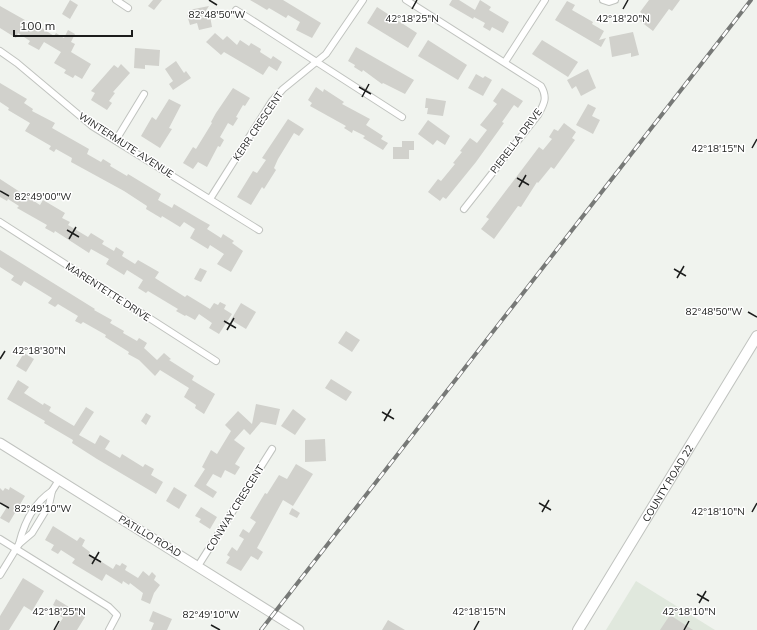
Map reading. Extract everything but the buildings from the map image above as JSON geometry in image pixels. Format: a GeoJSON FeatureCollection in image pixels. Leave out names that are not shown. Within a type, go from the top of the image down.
{"type":"FeatureCollection","features":[{"type":"Feature","properties":{"kind":"main road","name":"COUNTY ROAD 22"},"geometry":{"type":"LineString","coordinates":[[578,630],[757,336]]}},
{"type":"Feature","properties":{"kind":"street"},"geometry":{"type":"LineString","coordinates":[[116,0],[128,8]]}},
{"type":"Feature","properties":{"kind":"street","name":"KERR CRESCENT"},"geometry":{"type":"LineString","coordinates":[[210,199],[272,101],[283,89],[326,54],[335,43],[363,0]]}},
{"type":"Feature","properties":{"kind":"street","name":"PIERELLA DRIVE"},"geometry":{"type":"LineString","coordinates":[[406,0],[541,86],[546,94],[544,104],[464,209]]}},
{"type":"Feature","properties":{"kind":"street"},"geometry":{"type":"LineString","coordinates":[[505,62],[545,0]]}},
{"type":"Feature","properties":{"kind":"street"},"geometry":{"type":"LineString","coordinates":[[603,0],[609,2],[615,0]]}},
{"type":"Feature","properties":{"kind":"street"},"geometry":{"type":"LineString","coordinates":[[236,10],[402,117]]}},
{"type":"Feature","properties":{"kind":"street","name":"WINTERMUTE AVENUE"},"geometry":{"type":"LineString","coordinates":[[0,51],[17,63],[81,117],[259,230]]}},
{"type":"Feature","properties":{"kind":"street"},"geometry":{"type":"LineString","coordinates":[[116,140],[144,94]]}},
{"type":"Feature","properties":{"kind":"street","name":"MARENTETTE DRIVE"},"geometry":{"type":"LineString","coordinates":[[0,222],[216,361]]}},
{"type":"Feature","properties":{"kind":"street","name":"PATILLO ROAD"},"geometry":{"type":"LineString","coordinates":[[0,443],[300,630]]}},
{"type":"Feature","properties":{"kind":"street","name":"CONWAY CRESCENT"},"geometry":{"type":"LineString","coordinates":[[198,566],[272,449]]}},
{"type":"Feature","properties":{"kind":"street"},"geometry":{"type":"LineString","coordinates":[[17,546],[32,533],[49,505],[52,492],[59,480]]}},
{"type":"Feature","properties":{"kind":"street"},"geometry":{"type":"LineString","coordinates":[[0,575],[17,546],[23,526],[41,499],[52,492]]}},
{"type":"Feature","properties":{"kind":"street"},"geometry":{"type":"LineString","coordinates":[[0,539],[17,546],[109,608],[117,615],[109,630]]}},
{"type":"Feature","properties":{"kind":"shaded area"},"geometry":{"type":"Polygon","coordinates":[[[636,581],[715,630],[606,630],[636,581]]]}},
{"type":"Feature","properties":{"kind":"railway"},"geometry":{"type":"LineString","coordinates":[[261,630],[751,0]]}}]}
